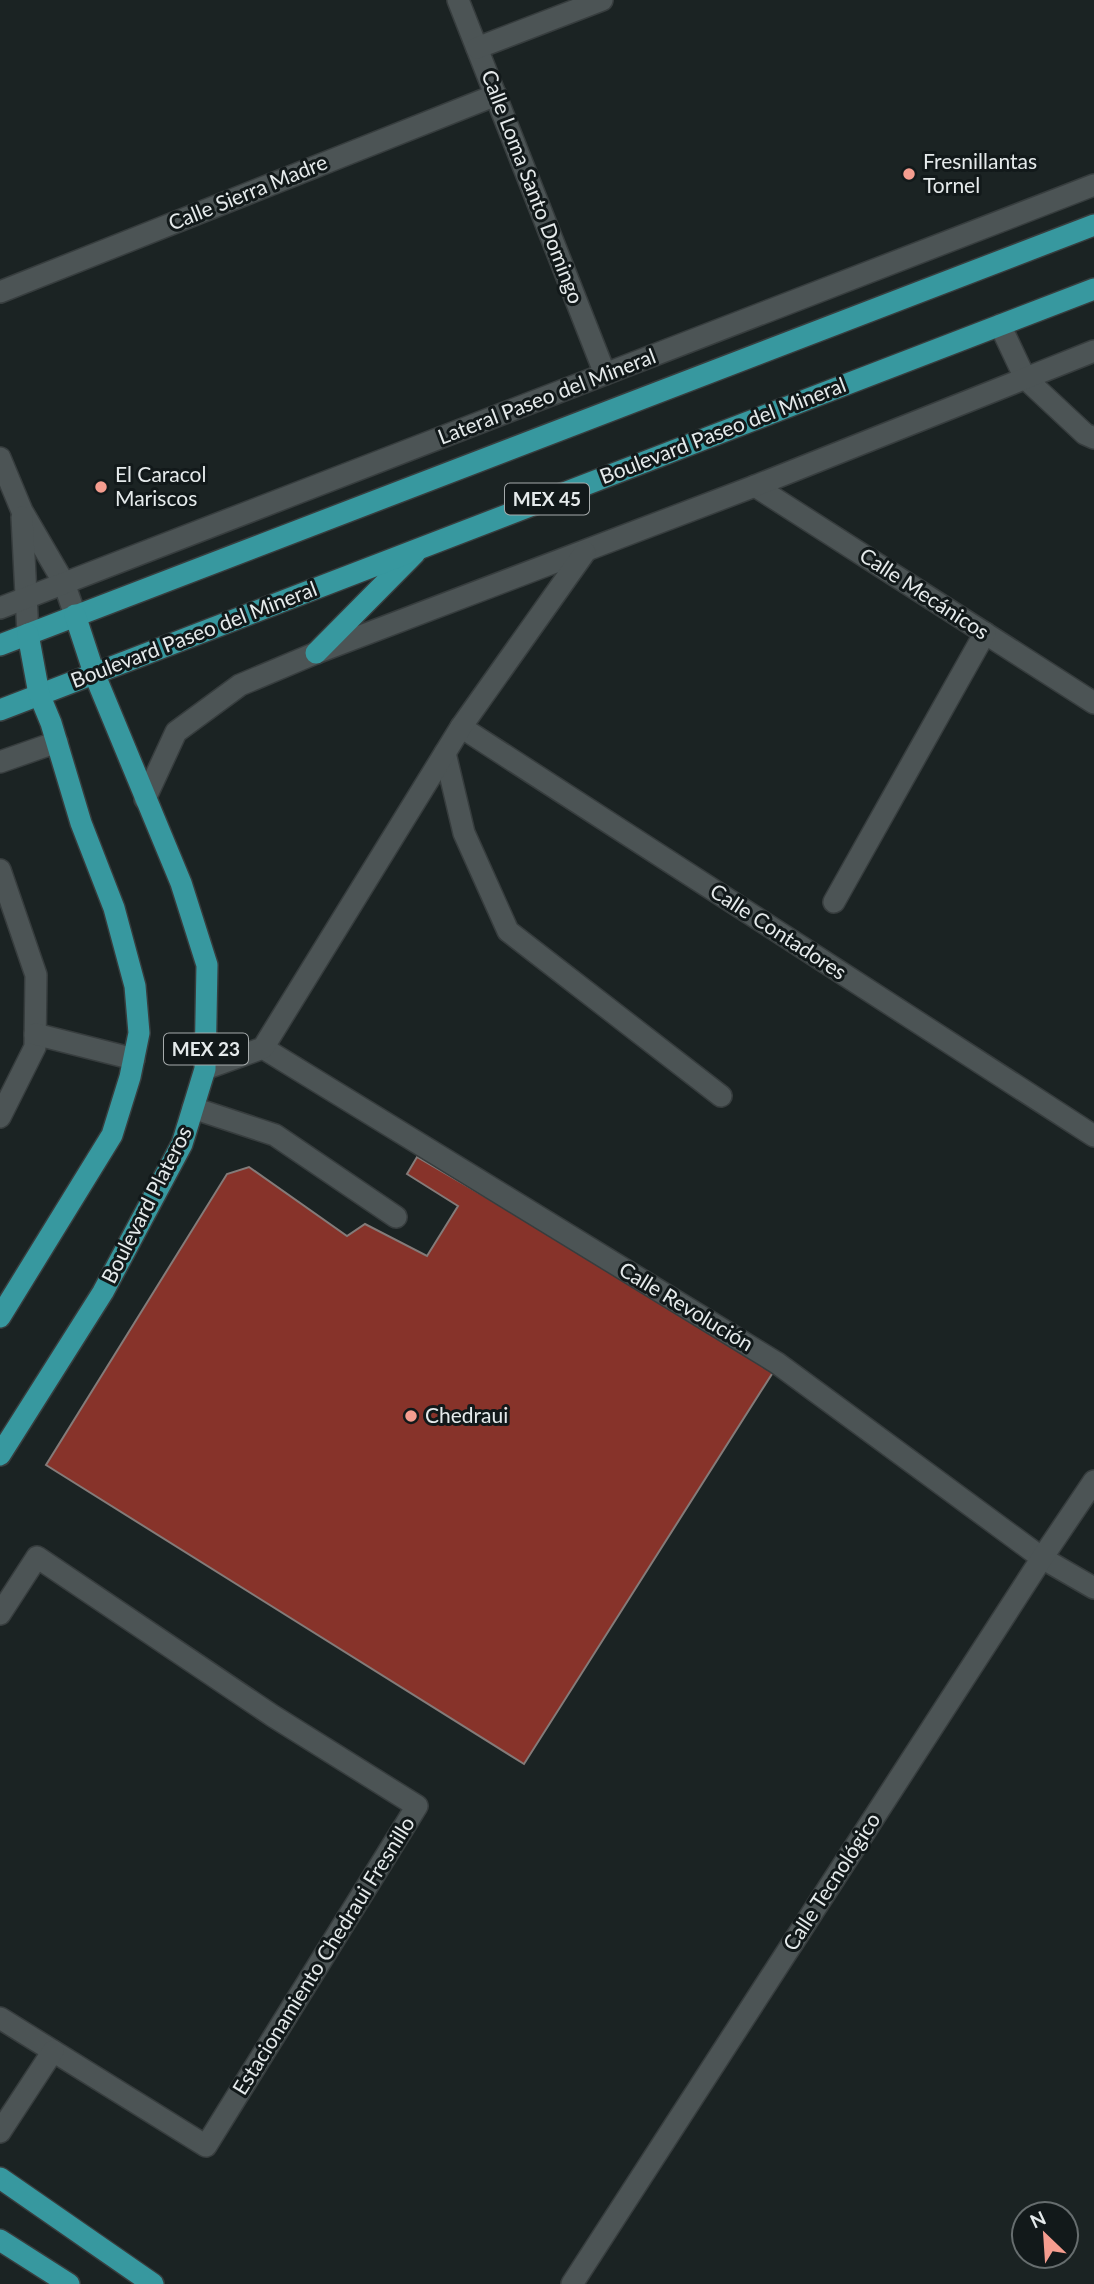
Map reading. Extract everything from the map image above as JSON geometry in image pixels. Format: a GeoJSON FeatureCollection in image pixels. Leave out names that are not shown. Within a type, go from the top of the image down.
{"type":"FeatureCollection","features":[{"type":"Feature","properties":{"kind":"main road","name":"MEX 45"},"geometry":{"type":"LineString","coordinates":[[0,645],[1094,225]]}},
{"type":"Feature","properties":{"kind":"main road","name":"Boulevard Paseo del Mineral"},"geometry":{"type":"LineString","coordinates":[[0,710],[1094,289]]}},
{"type":"Feature","properties":{"kind":"main road"},"geometry":{"type":"LineString","coordinates":[[316,653],[419,548]]}},
{"type":"Feature","properties":{"kind":"main road","name":"Boulevard Plateros"},"geometry":{"type":"LineString","coordinates":[[0,1455],[103,1292],[182,1144],[205,1069],[207,965],[181,883],[94,673],[75,615]]}},
{"type":"Feature","properties":{"kind":"main road","name":"MEX 23"},"geometry":{"type":"LineString","coordinates":[[0,1317],[112,1135],[131,1077],[139,1032],[135,986],[114,908],[81,823],[57,742],[39,694],[28,634]]}},
{"type":"Feature","properties":{"kind":"main road"},"geometry":{"type":"LineString","coordinates":[[0,2178],[153,2284]]}},
{"type":"Feature","properties":{"kind":"main road"},"geometry":{"type":"LineString","coordinates":[[0,2240],[69,2284]]}},
{"type":"Feature","properties":{"kind":"street","name":"Calle Loma Santo Domingo"},"geometry":{"type":"LineString","coordinates":[[458,0],[605,374]]}},
{"type":"Feature","properties":{"kind":"street"},"geometry":{"type":"LineString","coordinates":[[477,48],[603,0]]}},
{"type":"Feature","properties":{"kind":"street","name":"Calle Sierra Madre"},"geometry":{"type":"LineString","coordinates":[[0,292],[496,95]]}},
{"type":"Feature","properties":{"kind":"street","name":"Lateral Paseo del Mineral"},"geometry":{"type":"LineString","coordinates":[[0,608],[1094,185]]}},
{"type":"Feature","properties":{"kind":"street"},"geometry":{"type":"LineString","coordinates":[[1000,325],[1025,378],[1085,435],[1094,439]]}},
{"type":"Feature","properties":{"kind":"street"},"geometry":{"type":"LineString","coordinates":[[145,799],[176,732],[240,685],[316,653],[755,486],[1094,351]]}},
{"type":"Feature","properties":{"kind":"street"},"geometry":{"type":"LineString","coordinates":[[0,458],[22,511],[64,583],[75,615]]}},
{"type":"Feature","properties":{"kind":"street","name":"Calle Mecánicos"},"geometry":{"type":"LineString","coordinates":[[755,486],[1094,703]]}},
{"type":"Feature","properties":{"kind":"street"},"geometry":{"type":"LineString","coordinates":[[22,511],[28,634]]}},
{"type":"Feature","properties":{"kind":"street"},"geometry":{"type":"LineString","coordinates":[[205,1069],[263,1048],[461,727],[585,552]]}},
{"type":"Feature","properties":{"kind":"street"},"geometry":{"type":"LineString","coordinates":[[834,902],[985,633]]}},
{"type":"Feature","properties":{"kind":"street","name":"Calle Contadores"},"geometry":{"type":"LineString","coordinates":[[461,727],[1094,1136]]}},
{"type":"Feature","properties":{"kind":"street"},"geometry":{"type":"LineString","coordinates":[[0,762],[57,742]]}},
{"type":"Feature","properties":{"kind":"street"},"geometry":{"type":"LineString","coordinates":[[445,753],[464,833],[509,932],[721,1096]]}},
{"type":"Feature","properties":{"kind":"street"},"geometry":{"type":"LineString","coordinates":[[0,870],[36,975],[34,1047],[0,1116]]}},
{"type":"Feature","properties":{"kind":"street"},"geometry":{"type":"LineString","coordinates":[[35,1034],[134,1059]]}},
{"type":"Feature","properties":{"kind":"street","name":"Calle Revolución"},"geometry":{"type":"LineString","coordinates":[[263,1048],[778,1363],[1042,1558],[1094,1588]]}},
{"type":"Feature","properties":{"kind":"street"},"geometry":{"type":"LineString","coordinates":[[193,1108],[275,1135],[396,1217]]}},
{"type":"Feature","properties":{"kind":"street","name":"Calle Tecnológico"},"geometry":{"type":"LineString","coordinates":[[572,2284],[1094,1481]]}},
{"type":"Feature","properties":{"kind":"street","name":"Estacionamiento Chedraui Fresnillo"},"geometry":{"type":"LineString","coordinates":[[0,1614],[37,1557],[273,1716],[417,1806],[206,2146],[0,2018]]}},
{"type":"Feature","properties":{"kind":"street"},"geometry":{"type":"LineString","coordinates":[[0,2132],[53,2052]]}},
{"type":"Feature","properties":{"kind":"building","name":"Chedraui"},"geometry":{"type":"Polygon","coordinates":[[[417,1157],[777,1366],[524,1764],[46,1465],[227,1174],[249,1167],[347,1236],[365,1224],[427,1256],[458,1206],[407,1174],[417,1157]]]}},
{"type":"Feature","properties":{"kind":"place","name":"Fresnillantas Tornel"},"geometry":{"type":"Point","coordinates":[909,174]}},
{"type":"Feature","properties":{"kind":"place","name":"El Caracol Mariscos"},"geometry":{"type":"Point","coordinates":[101,487]}},
{"type":"Feature","properties":{"kind":"place","name":"Chedraui"},"geometry":{"type":"Point","coordinates":[411,1416]}}]}
